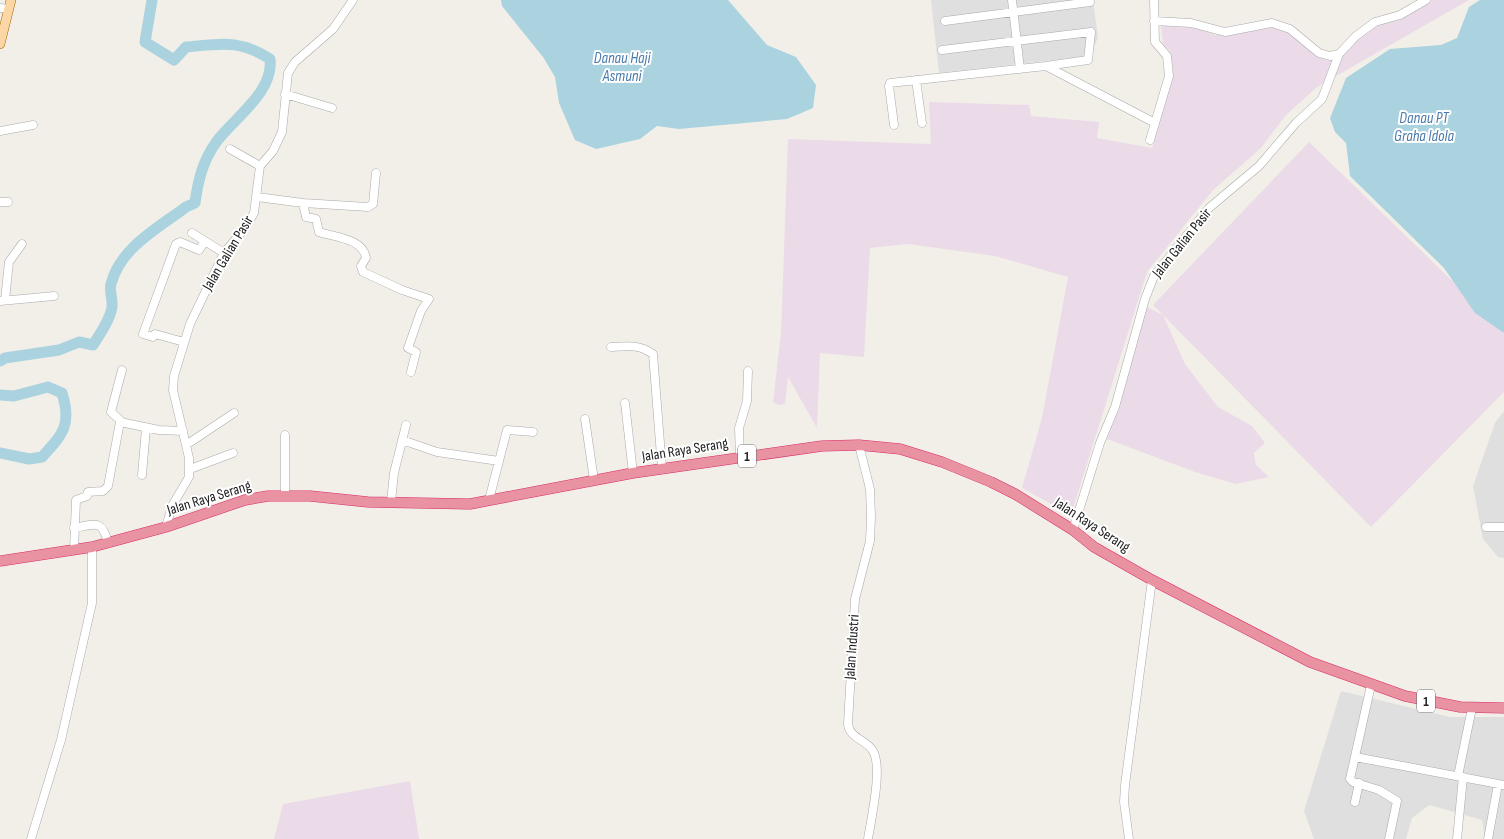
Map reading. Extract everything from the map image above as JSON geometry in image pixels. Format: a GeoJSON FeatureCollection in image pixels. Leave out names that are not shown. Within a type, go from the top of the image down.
{"type":"FeatureCollection","features":[{"type":"Feature","properties":{"kind":"highway","name":"Jalan Raya Serang"},"geometry":{"type":"LineString","coordinates":[[0,561],[92,548],[245,500],[285,496],[470,504],[662,468],[822,446],[859,445],[900,450],[942,462],[976,475],[1015,494],[1073,530],[1094,546],[1152,580],[1304,659],[1371,685],[1437,704],[1472,708],[1504,708]]}},
{"type":"Feature","properties":{"kind":"main road"},"geometry":{"type":"LineString","coordinates":[[0,44],[7,5]]}},
{"type":"Feature","properties":{"kind":"street"},"geometry":{"type":"LineString","coordinates":[[230,149],[260,166],[278,142],[284,116],[288,72],[295,62],[324,40],[352,0]]}},
{"type":"Feature","properties":{"kind":"street"},"geometry":{"type":"LineString","coordinates":[[1012,0],[1020,69]]}},
{"type":"Feature","properties":{"kind":"street"},"geometry":{"type":"LineString","coordinates":[[1150,140],[1168,82],[1169,69],[1167,56],[1155,42],[1154,0]]}},
{"type":"Feature","properties":{"kind":"street"},"geometry":{"type":"LineString","coordinates":[[1154,21],[1191,23],[1214,31],[1226,32],[1272,22],[1290,29],[1324,56],[1339,54],[1356,36],[1375,22],[1404,13],[1426,0]]}},
{"type":"Feature","properties":{"kind":"street"},"geometry":{"type":"LineString","coordinates":[[945,21],[1090,2]]}},
{"type":"Feature","properties":{"kind":"street"},"geometry":{"type":"LineString","coordinates":[[894,126],[889,84],[1088,60],[1091,32],[1017,39],[942,50]]}},
{"type":"Feature","properties":{"kind":"street","name":"Jalan Galian Pasir"},"geometry":{"type":"LineString","coordinates":[[1073,530],[1100,443],[1113,413],[1145,299],[1154,276],[1209,208],[1259,166],[1292,128],[1322,99],[1339,54]]}},
{"type":"Feature","properties":{"kind":"street"},"geometry":{"type":"LineString","coordinates":[[1046,66],[1155,123]]}},
{"type":"Feature","properties":{"kind":"street"},"geometry":{"type":"LineString","coordinates":[[916,80],[922,123]]}},
{"type":"Feature","properties":{"kind":"street"},"geometry":{"type":"LineString","coordinates":[[285,94],[332,108]]}},
{"type":"Feature","properties":{"kind":"street"},"geometry":{"type":"LineString","coordinates":[[0,131],[33,125]]}},
{"type":"Feature","properties":{"kind":"street","name":"Jalan Galian Pasir"},"geometry":{"type":"LineString","coordinates":[[190,469],[173,390],[174,376],[184,342],[209,281],[224,253],[251,219],[257,197],[260,166]]}},
{"type":"Feature","properties":{"kind":"street"},"geometry":{"type":"LineString","coordinates":[[257,197],[303,203],[371,206],[376,173]]}},
{"type":"Feature","properties":{"kind":"street"},"geometry":{"type":"LineString","coordinates":[[303,203],[306,217],[316,219],[319,232],[343,238],[364,252],[366,258],[361,266],[363,272],[402,290],[429,299],[421,311],[408,348],[416,352],[411,372]]}},
{"type":"Feature","properties":{"kind":"street"},"geometry":{"type":"LineString","coordinates":[[192,233],[224,253]]}},
{"type":"Feature","properties":{"kind":"street"},"geometry":{"type":"LineString","coordinates":[[184,342],[155,334],[153,338],[143,334],[176,244],[180,242],[200,250],[205,241]]}},
{"type":"Feature","properties":{"kind":"street"},"geometry":{"type":"LineString","coordinates":[[22,244],[9,262],[3,301],[54,296]]}},
{"type":"Feature","properties":{"kind":"street"},"geometry":{"type":"LineString","coordinates":[[611,347],[634,345],[644,347],[653,354],[662,468]]}},
{"type":"Feature","properties":{"kind":"street"},"geometry":{"type":"LineString","coordinates":[[122,370],[111,411],[112,415],[146,428],[183,432]]}},
{"type":"Feature","properties":{"kind":"street"},"geometry":{"type":"LineString","coordinates":[[740,457],[739,428],[747,401],[748,371]]}},
{"type":"Feature","properties":{"kind":"street"},"geometry":{"type":"LineString","coordinates":[[625,403],[633,473]]}},
{"type":"Feature","properties":{"kind":"street"},"geometry":{"type":"LineString","coordinates":[[186,445],[234,413]]}},
{"type":"Feature","properties":{"kind":"street"},"geometry":{"type":"LineString","coordinates":[[585,419],[594,480]]}},
{"type":"Feature","properties":{"kind":"street"},"geometry":{"type":"LineString","coordinates":[[74,550],[76,499],[86,497],[89,491],[103,491],[110,483],[116,431],[121,420]]}},
{"type":"Feature","properties":{"kind":"street"},"geometry":{"type":"LineString","coordinates":[[392,502],[394,472],[406,424]]}},
{"type":"Feature","properties":{"kind":"street"},"geometry":{"type":"LineString","coordinates":[[142,475],[146,428]]}},
{"type":"Feature","properties":{"kind":"street"},"geometry":{"type":"LineString","coordinates":[[489,500],[507,430],[533,432]]}},
{"type":"Feature","properties":{"kind":"street"},"geometry":{"type":"LineString","coordinates":[[285,435],[285,496]]}},
{"type":"Feature","properties":{"kind":"street"},"geometry":{"type":"LineString","coordinates":[[402,440],[438,452],[499,462]]}},
{"type":"Feature","properties":{"kind":"street","name":"Jalan Industri"},"geometry":{"type":"LineString","coordinates":[[859,445],[870,488],[871,517],[870,541],[855,599],[848,724],[850,731],[873,750],[876,758],[876,783],[868,839]]}},
{"type":"Feature","properties":{"kind":"street"},"geometry":{"type":"LineString","coordinates":[[166,526],[172,506],[188,480],[190,469],[233,453]]}},
{"type":"Feature","properties":{"kind":"street"},"geometry":{"type":"LineString","coordinates":[[74,528],[94,524],[101,526],[104,529],[108,543]]}},
{"type":"Feature","properties":{"kind":"street"},"geometry":{"type":"LineString","coordinates":[[1486,527],[1504,527]]}},
{"type":"Feature","properties":{"kind":"street"},"geometry":{"type":"LineString","coordinates":[[31,839],[61,740],[92,603],[92,548]]}},
{"type":"Feature","properties":{"kind":"street"},"geometry":{"type":"LineString","coordinates":[[1129,839],[1124,802],[1125,785],[1152,580]]}},
{"type":"Feature","properties":{"kind":"street"},"geometry":{"type":"LineString","coordinates":[[1371,685],[1350,779],[1379,790],[1397,801],[1389,839]]}},
{"type":"Feature","properties":{"kind":"street"},"geometry":{"type":"LineString","coordinates":[[1457,839],[1461,777],[1472,708]]}},
{"type":"Feature","properties":{"kind":"street"},"geometry":{"type":"LineString","coordinates":[[1355,757],[1501,785],[1488,839]]}},
{"type":"Feature","properties":{"kind":"street"},"geometry":{"type":"LineString","coordinates":[[1355,802],[1359,783]]}},
{"type":"Feature","properties":{"kind":"shaded area"},"geometry":{"type":"Polygon","coordinates":[[[931,0],[1093,0],[1098,38],[1089,56],[939,73],[931,0]]]}},
{"type":"Feature","properties":{"kind":"shaded area"},"geometry":{"type":"Polygon","coordinates":[[[1432,0],[1469,0],[1317,87],[1286,115],[1261,148],[1213,190],[1147,272],[1071,515],[1022,488],[1042,418],[1068,277],[995,256],[908,244],[870,248],[864,357],[820,353],[817,428],[788,377],[785,404],[778,405],[773,402],[781,333],[788,139],[931,144],[929,102],[1029,105],[1031,116],[1099,122],[1097,138],[1152,148],[1173,71],[1171,52],[1163,44],[1161,26],[1198,28],[1215,35],[1234,34],[1264,25],[1285,31],[1298,39],[1318,57],[1328,61],[1345,52],[1356,40],[1377,25],[1399,20],[1432,0]]]}},
{"type":"Feature","properties":{"kind":"shaded area"},"geometry":{"type":"Polygon","coordinates":[[[1309,142],[1504,331],[1504,392],[1371,527],[1153,305],[1309,142]]]}},
{"type":"Feature","properties":{"kind":"shaded area"},"geometry":{"type":"Polygon","coordinates":[[[1147,307],[1163,315],[1185,364],[1218,407],[1252,426],[1265,443],[1254,453],[1256,465],[1269,477],[1236,484],[1195,472],[1107,439],[1119,409],[1147,307]]]}},
{"type":"Feature","properties":{"kind":"shaded area"},"geometry":{"type":"Polygon","coordinates":[[[1504,411],[1504,558],[1498,557],[1483,539],[1473,486],[1495,423],[1504,411]]]}},
{"type":"Feature","properties":{"kind":"shaded area"},"geometry":{"type":"Polygon","coordinates":[[[1341,691],[1450,717],[1504,717],[1504,839],[1485,839],[1482,820],[1429,805],[1412,818],[1406,839],[1314,839],[1304,811],[1341,691]]]}},
{"type":"Feature","properties":{"kind":"shaded area"},"geometry":{"type":"Polygon","coordinates":[[[410,781],[419,839],[274,839],[283,804],[410,781]]]}},
{"type":"Feature","properties":{"kind":"water","name":"Danau Haji Asmuni"},"geometry":{"type":"Polygon","coordinates":[[[501,0],[728,0],[767,45],[796,57],[816,85],[813,108],[787,119],[679,129],[657,126],[640,139],[596,149],[575,140],[559,103],[555,77],[543,57],[502,6],[501,0]]]}},
{"type":"Feature","properties":{"kind":"water","name":"Danau PT Graha Idola"},"geometry":{"type":"Polygon","coordinates":[[[1480,0],[1504,0],[1504,333],[1475,313],[1444,268],[1350,176],[1346,143],[1335,132],[1330,118],[1346,78],[1390,49],[1441,45],[1457,38],[1469,7],[1480,0]]]}},
{"type":"Feature","properties":{"kind":"waterway"},"geometry":{"type":"LineString","coordinates":[[0,361],[5,358],[59,350],[79,342],[93,345],[111,312],[111,284],[123,260],[131,249],[152,231],[186,207],[195,203],[202,170],[212,148],[252,103],[266,82],[270,71],[270,59],[249,48],[230,44],[186,47],[174,60],[145,42],[152,0]]}},
{"type":"Feature","properties":{"kind":"waterway"},"geometry":{"type":"LineString","coordinates":[[0,395],[14,396],[48,387],[62,393],[66,413],[64,428],[42,457],[29,459],[0,453]]}}]}
